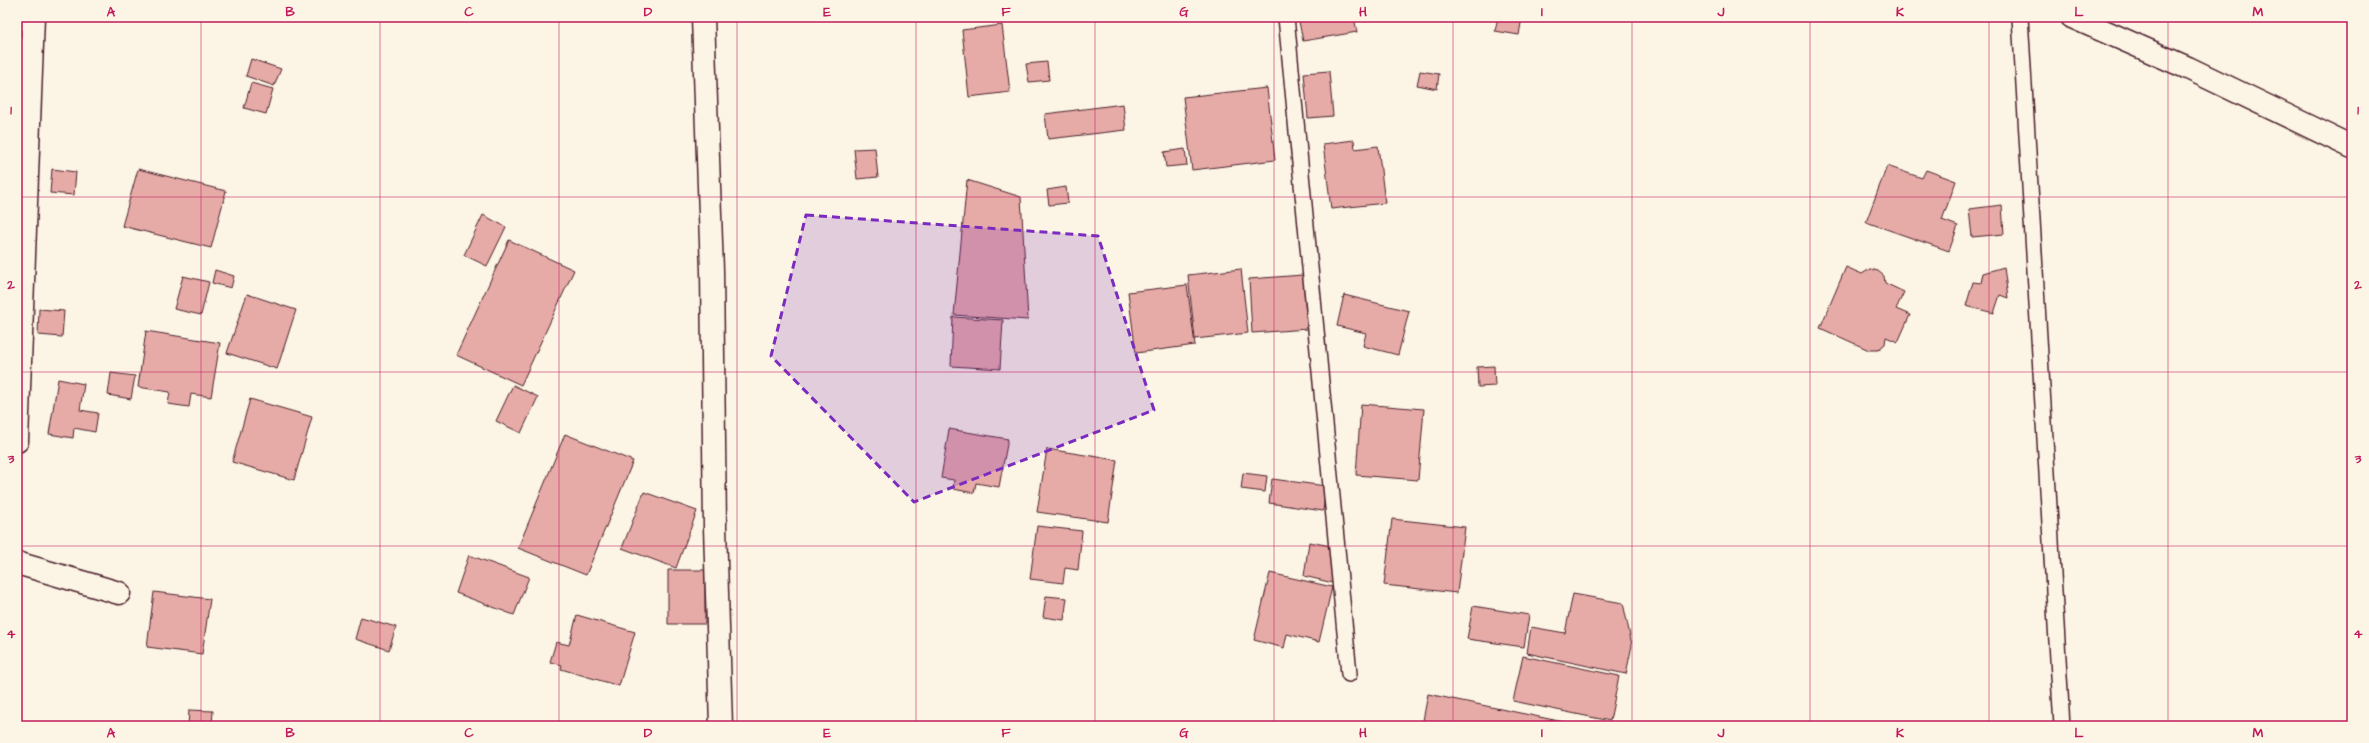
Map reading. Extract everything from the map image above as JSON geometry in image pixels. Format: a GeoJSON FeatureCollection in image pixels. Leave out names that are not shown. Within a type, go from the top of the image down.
{"type":"FeatureCollection","features":[{"type":"Feature","properties":{"kind":"street"},"geometry":{"type":"LineString","coordinates":[[17,441],[33,17]]}},
{"type":"Feature","properties":{"kind":"street"},"geometry":{"type":"LineString","coordinates":[[703,17],[712,271],[715,527],[721,726]]}},
{"type":"Feature","properties":{"kind":"street"},"geometry":{"type":"LineString","coordinates":[[2072,17],[2188,68],[2352,147]]}},
{"type":"Feature","properties":{"kind":"street"},"geometry":{"type":"LineString","coordinates":[[17,563],[119,593]]}},
{"type":"Feature","properties":{"kind":"lane"},"geometry":{"type":"LineString","coordinates":[[1286,17],[1349,674]]}},
{"type":"Feature","properties":{"kind":"lane"},"geometry":{"type":"LineString","coordinates":[[2020,17],[2062,726]]}},
{"type":"Feature","properties":{"kind":"highlighted area"},"geometry":{"type":"Polygon","coordinates":[[[806,215],[1098,236],[1154,410],[914,502],[771,356],[806,215]]]}},
{"type":"Feature","properties":{"kind":"building"},"geometry":{"type":"Polygon","coordinates":[[[1298,17],[1354,17],[1357,32],[1303,41],[1298,17]]]}},
{"type":"Feature","properties":{"kind":"building"},"geometry":{"type":"Polygon","coordinates":[[[1498,17],[1522,17],[1519,35],[1495,31],[1498,17]]]}},
{"type":"Feature","properties":{"kind":"building"},"geometry":{"type":"Polygon","coordinates":[[[1002,25],[1010,92],[969,97],[962,30],[1002,25]]]}},
{"type":"Feature","properties":{"kind":"building"},"geometry":{"type":"Polygon","coordinates":[[[251,59],[281,69],[274,86],[246,76],[251,59]]]}},
{"type":"Feature","properties":{"kind":"building"},"geometry":{"type":"Polygon","coordinates":[[[1047,62],[1049,80],[1029,82],[1026,64],[1047,62]]]}},
{"type":"Feature","properties":{"kind":"building"},"geometry":{"type":"Polygon","coordinates":[[[1329,71],[1333,116],[1308,118],[1304,73],[1329,71]]]}},
{"type":"Feature","properties":{"kind":"building"},"geometry":{"type":"Polygon","coordinates":[[[1420,71],[1439,74],[1437,89],[1417,85],[1420,71]]]}},
{"type":"Feature","properties":{"kind":"building"},"geometry":{"type":"Polygon","coordinates":[[[251,83],[273,89],[266,114],[244,108],[251,83]]]}},
{"type":"Feature","properties":{"kind":"building"},"geometry":{"type":"Polygon","coordinates":[[[1267,88],[1275,160],[1192,170],[1183,97],[1267,88]]]}},
{"type":"Feature","properties":{"kind":"building"},"geometry":{"type":"Polygon","coordinates":[[[1123,104],[1126,130],[1048,139],[1045,114],[1123,104]]]}},
{"type":"Feature","properties":{"kind":"building"},"geometry":{"type":"Polygon","coordinates":[[[1354,140],[1355,149],[1378,146],[1385,203],[1331,209],[1323,144],[1354,140]]]}},
{"type":"Feature","properties":{"kind":"building"},"geometry":{"type":"Polygon","coordinates":[[[875,148],[878,177],[857,179],[854,149],[875,148]]]}},
{"type":"Feature","properties":{"kind":"building"},"geometry":{"type":"Polygon","coordinates":[[[1185,149],[1187,165],[1166,167],[1164,152],[1185,149]]]}},
{"type":"Feature","properties":{"kind":"building"},"geometry":{"type":"Polygon","coordinates":[[[1887,166],[1922,178],[1926,170],[1956,181],[1942,220],[1958,226],[1949,251],[1866,222],[1887,166]]]}},
{"type":"Feature","properties":{"kind":"building"},"geometry":{"type":"Polygon","coordinates":[[[52,169],[76,172],[74,195],[50,193],[52,169]]]}},
{"type":"Feature","properties":{"kind":"building"},"geometry":{"type":"Polygon","coordinates":[[[138,169],[226,191],[211,248],[122,226],[138,169]]]}},
{"type":"Feature","properties":{"kind":"building"},"geometry":{"type":"Polygon","coordinates":[[[967,180],[1021,197],[1028,320],[954,315],[967,180]]]}},
{"type":"Feature","properties":{"kind":"building"},"geometry":{"type":"Polygon","coordinates":[[[1066,187],[1068,203],[1049,205],[1047,190],[1066,187]]]}},
{"type":"Feature","properties":{"kind":"building"},"geometry":{"type":"Polygon","coordinates":[[[2002,205],[2004,234],[1972,237],[1969,209],[2002,205]]]}},
{"type":"Feature","properties":{"kind":"building"},"geometry":{"type":"Polygon","coordinates":[[[483,215],[506,227],[487,266],[464,255],[483,215]]]}},
{"type":"Feature","properties":{"kind":"building"},"geometry":{"type":"Polygon","coordinates":[[[509,240],[574,270],[521,385],[456,355],[509,240]]]}},
{"type":"Feature","properties":{"kind":"building"},"geometry":{"type":"Polygon","coordinates":[[[1846,267],[1862,274],[1870,269],[1878,271],[1884,276],[1885,283],[1904,292],[1896,309],[1910,315],[1898,342],[1886,337],[1885,344],[1878,350],[1869,350],[1820,328],[1846,267]]]}},
{"type":"Feature","properties":{"kind":"building"},"geometry":{"type":"Polygon","coordinates":[[[2004,267],[2008,298],[2000,295],[1994,313],[1966,306],[1973,282],[1981,283],[1983,273],[2004,267]]]}},
{"type":"Feature","properties":{"kind":"building"},"geometry":{"type":"Polygon","coordinates":[[[1241,269],[1248,333],[1195,339],[1188,275],[1241,269]]]}},
{"type":"Feature","properties":{"kind":"building"},"geometry":{"type":"Polygon","coordinates":[[[215,270],[234,276],[231,288],[212,283],[215,270]]]}},
{"type":"Feature","properties":{"kind":"building"},"geometry":{"type":"Polygon","coordinates":[[[1303,275],[1307,329],[1252,333],[1249,279],[1303,275]]]}},
{"type":"Feature","properties":{"kind":"building"},"geometry":{"type":"Polygon","coordinates":[[[183,276],[209,282],[201,315],[174,309],[183,276]]]}},
{"type":"Feature","properties":{"kind":"building"},"geometry":{"type":"Polygon","coordinates":[[[1187,285],[1195,345],[1136,353],[1128,292],[1187,285]]]}},
{"type":"Feature","properties":{"kind":"building"},"geometry":{"type":"Polygon","coordinates":[[[247,294],[296,310],[277,369],[227,353],[247,294]]]}},
{"type":"Feature","properties":{"kind":"building"},"geometry":{"type":"Polygon","coordinates":[[[1344,295],[1409,311],[1398,355],[1363,346],[1366,333],[1337,326],[1344,295]]]}},
{"type":"Feature","properties":{"kind":"building"},"geometry":{"type":"Polygon","coordinates":[[[39,309],[64,311],[62,337],[38,335],[39,309]]]}},
{"type":"Feature","properties":{"kind":"building"},"geometry":{"type":"Polygon","coordinates":[[[953,317],[1003,320],[1000,369],[951,366],[953,317]]]}},
{"type":"Feature","properties":{"kind":"building"},"geometry":{"type":"Polygon","coordinates":[[[146,331],[220,343],[211,397],[191,394],[189,407],[168,404],[170,392],[138,387],[146,331]]]}},
{"type":"Feature","properties":{"kind":"building"},"geometry":{"type":"Polygon","coordinates":[[[1494,366],[1495,386],[1478,387],[1477,367],[1494,366]]]}},
{"type":"Feature","properties":{"kind":"building"},"geometry":{"type":"Polygon","coordinates":[[[111,373],[135,376],[131,399],[108,395],[111,373]]]}},
{"type":"Feature","properties":{"kind":"building"},"geometry":{"type":"Polygon","coordinates":[[[58,379],[84,384],[80,410],[98,413],[95,432],[74,428],[73,438],[49,434],[58,379]]]}},
{"type":"Feature","properties":{"kind":"building"},"geometry":{"type":"Polygon","coordinates":[[[513,385],[538,397],[521,433],[496,421],[513,385]]]}},
{"type":"Feature","properties":{"kind":"building"},"geometry":{"type":"Polygon","coordinates":[[[250,399],[312,417],[294,480],[232,462],[250,399]]]}},
{"type":"Feature","properties":{"kind":"building"},"geometry":{"type":"Polygon","coordinates":[[[1361,404],[1424,409],[1418,480],[1356,475],[1361,404]]]}},
{"type":"Feature","properties":{"kind":"building"},"geometry":{"type":"Polygon","coordinates":[[[949,429],[1008,439],[999,487],[976,483],[974,493],[953,489],[954,480],[941,478],[949,429]]]}},
{"type":"Feature","properties":{"kind":"building"},"geometry":{"type":"Polygon","coordinates":[[[565,434],[633,461],[586,575],[518,548],[565,434]]]}},
{"type":"Feature","properties":{"kind":"building"},"geometry":{"type":"Polygon","coordinates":[[[1047,449],[1117,460],[1108,522],[1037,512],[1047,449]]]}},
{"type":"Feature","properties":{"kind":"building"},"geometry":{"type":"Polygon","coordinates":[[[1243,473],[1267,476],[1265,492],[1241,489],[1243,473]]]}},
{"type":"Feature","properties":{"kind":"building"},"geometry":{"type":"Polygon","coordinates":[[[1272,479],[1326,486],[1323,511],[1269,503],[1272,479]]]}},
{"type":"Feature","properties":{"kind":"building"},"geometry":{"type":"Polygon","coordinates":[[[644,492],[697,511],[676,568],[622,548],[644,492]]]}},
{"type":"Feature","properties":{"kind":"building"},"geometry":{"type":"Polygon","coordinates":[[[1392,519],[1465,527],[1457,593],[1384,585],[1392,519]]]}},
{"type":"Feature","properties":{"kind":"building"},"geometry":{"type":"Polygon","coordinates":[[[1037,526],[1082,531],[1078,570],[1065,568],[1063,583],[1030,579],[1037,526]]]}},
{"type":"Feature","properties":{"kind":"building"},"geometry":{"type":"Polygon","coordinates":[[[1309,542],[1331,546],[1333,583],[1304,576],[1309,542]]]}},
{"type":"Feature","properties":{"kind":"building"},"geometry":{"type":"Polygon","coordinates":[[[469,555],[529,577],[514,615],[456,593],[469,555]]]}},
{"type":"Feature","properties":{"kind":"building"},"geometry":{"type":"Polygon","coordinates":[[[668,570],[705,570],[705,624],[668,624],[668,570]]]}},
{"type":"Feature","properties":{"kind":"building"},"geometry":{"type":"Polygon","coordinates":[[[1270,573],[1332,587],[1319,642],[1287,634],[1284,648],[1254,640],[1270,573]]]}},
{"type":"Feature","properties":{"kind":"building"},"geometry":{"type":"Polygon","coordinates":[[[154,592],[210,599],[202,654],[147,647],[154,592]]]}},
{"type":"Feature","properties":{"kind":"building"},"geometry":{"type":"Polygon","coordinates":[[[1573,594],[1623,603],[1632,645],[1626,674],[1527,653],[1531,627],[1565,633],[1573,594]]]}},
{"type":"Feature","properties":{"kind":"building"},"geometry":{"type":"Polygon","coordinates":[[[1046,596],[1067,598],[1064,620],[1043,617],[1046,596]]]}},
{"type":"Feature","properties":{"kind":"building"},"geometry":{"type":"Polygon","coordinates":[[[1473,606],[1529,615],[1524,647],[1467,639],[1473,606]]]}},
{"type":"Feature","properties":{"kind":"building"},"geometry":{"type":"Polygon","coordinates":[[[577,615],[635,632],[619,686],[561,669],[562,665],[550,662],[556,642],[569,645],[577,615]]]}},
{"type":"Feature","properties":{"kind":"building"},"geometry":{"type":"Polygon","coordinates":[[[361,617],[396,627],[389,650],[355,639],[361,617]]]}},
{"type":"Feature","properties":{"kind":"building"},"geometry":{"type":"Polygon","coordinates":[[[1523,656],[1619,676],[1610,721],[1513,701],[1523,656]]]}},
{"type":"Feature","properties":{"kind":"building"},"geometry":{"type":"Polygon","coordinates":[[[1428,694],[1583,726],[1422,726],[1428,694]]]}},
{"type":"Feature","properties":{"kind":"building"},"geometry":{"type":"Polygon","coordinates":[[[189,710],[213,711],[212,726],[188,726],[189,710]]]}}]}
